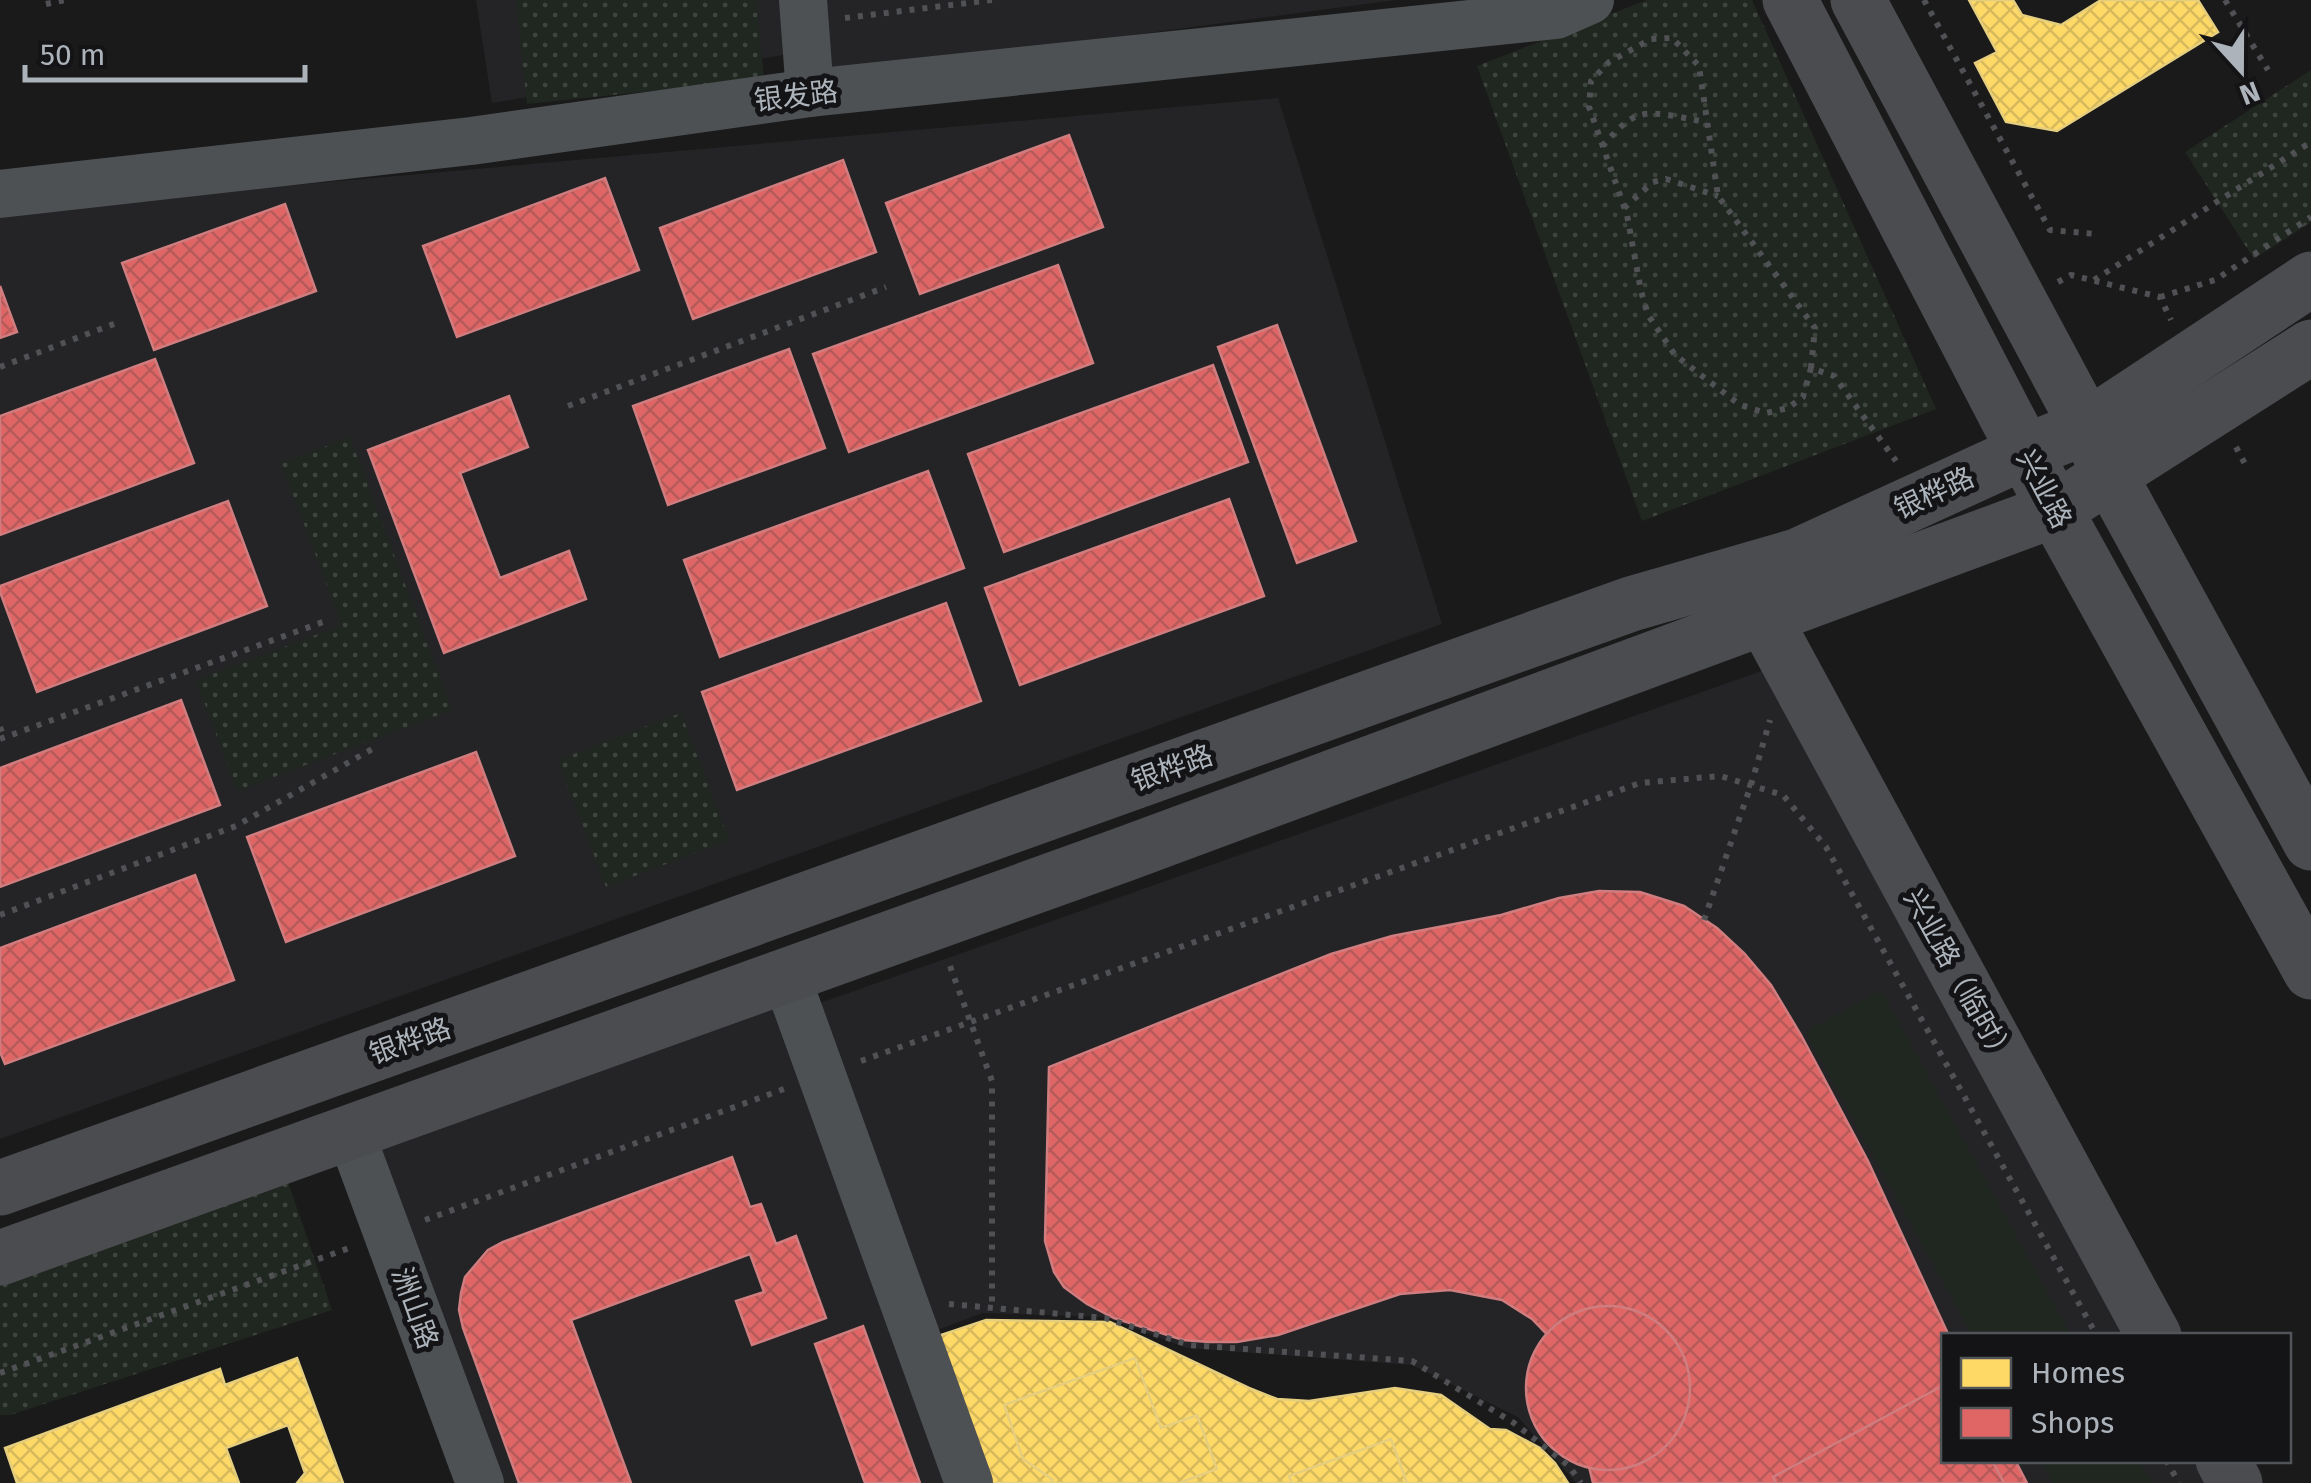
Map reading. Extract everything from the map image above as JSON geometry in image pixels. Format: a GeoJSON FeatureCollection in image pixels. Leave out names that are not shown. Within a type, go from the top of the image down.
{"type":"FeatureCollection","features":[{"type":"Feature","properties":{"kind":"main road","name":"兴业路"},"geometry":{"type":"LineString","coordinates":[[1790,0],[2024,452],[2311,972]]}},
{"type":"Feature","properties":{"kind":"main road"},"geometry":{"type":"LineString","coordinates":[[1858,0],[2110,476],[2311,843]]}},
{"type":"Feature","properties":{"kind":"main road","name":"银桦路"},"geometry":{"type":"LineString","coordinates":[[0,1188],[1631,604],[1797,556],[2086,427],[2311,279]]}},
{"type":"Feature","properties":{"kind":"main road","name":"银桦路"},"geometry":{"type":"LineString","coordinates":[[0,1258],[786,976],[2056,510],[2311,347]]}},
{"type":"Feature","properties":{"kind":"main road","name":"兴业路（临时）"},"geometry":{"type":"LineString","coordinates":[[1764,618],[2152,1333]]}},
{"type":"Feature","properties":{"kind":"street","name":"银发路"},"geometry":{"type":"LineString","coordinates":[[0,194],[471,142],[810,93],[1556,15],[1590,0]]}},
{"type":"Feature","properties":{"kind":"street"},"geometry":{"type":"LineString","coordinates":[[804,11],[810,93]]}},
{"type":"Feature","properties":{"kind":"street"},"geometry":{"type":"LineString","coordinates":[[786,976],[969,1483]]}},
{"type":"Feature","properties":{"kind":"street","name":"洲山路"},"geometry":{"type":"LineString","coordinates":[[350,1132],[480,1483]]}},
{"type":"Feature","properties":{"kind":"path"},"geometry":{"type":"LineString","coordinates":[[46,4],[65,0]]}},
{"type":"Feature","properties":{"kind":"path"},"geometry":{"type":"LineString","coordinates":[[804,11],[992,0]]}},
{"type":"Feature","properties":{"kind":"path"},"geometry":{"type":"LineString","coordinates":[[1924,0],[2050,230],[2096,234]]}},
{"type":"Feature","properties":{"kind":"path"},"geometry":{"type":"LineString","coordinates":[[2225,0],[2268,70]]}},
{"type":"Feature","properties":{"kind":"path"},"geometry":{"type":"LineString","coordinates":[[1672,38],[1699,66],[1707,122],[1718,196],[1815,328],[1811,368],[1803,396],[1788,408],[1766,413],[1740,405],[1674,355],[1648,315],[1624,208],[1589,107],[1591,81],[1609,62],[1651,40],[1672,38]]}},
{"type":"Feature","properties":{"kind":"path"},"geometry":{"type":"LineString","coordinates":[[1602,146],[1622,126],[1642,114],[1707,122]]}},
{"type":"Feature","properties":{"kind":"path"},"geometry":{"type":"LineString","coordinates":[[2094,280],[2311,142]]}},
{"type":"Feature","properties":{"kind":"path"},"geometry":{"type":"LineString","coordinates":[[1624,208],[1654,182],[1666,179],[1718,196]]}},
{"type":"Feature","properties":{"kind":"path"},"geometry":{"type":"LineString","coordinates":[[2019,302],[2072,275],[2160,297],[2186,291],[2215,280],[2311,217]]}},
{"type":"Feature","properties":{"kind":"path"},"geometry":{"type":"LineString","coordinates":[[568,406],[886,287]]}},
{"type":"Feature","properties":{"kind":"path"},"geometry":{"type":"LineString","coordinates":[[2160,297],[2189,360]]}},
{"type":"Feature","properties":{"kind":"path"},"geometry":{"type":"LineString","coordinates":[[0,366],[118,322]]}},
{"type":"Feature","properties":{"kind":"path"},"geometry":{"type":"LineString","coordinates":[[1811,368],[1834,376],[1923,498]]}},
{"type":"Feature","properties":{"kind":"path"},"geometry":{"type":"LineString","coordinates":[[2216,408],[2245,464]]}},
{"type":"Feature","properties":{"kind":"path"},"geometry":{"type":"LineString","coordinates":[[0,727],[2,738],[323,622]]}},
{"type":"Feature","properties":{"kind":"path"},"geometry":{"type":"LineString","coordinates":[[1704,920],[1772,714]]}},
{"type":"Feature","properties":{"kind":"path"},"geometry":{"type":"LineString","coordinates":[[0,915],[236,826],[374,748]]}},
{"type":"Feature","properties":{"kind":"path"},"geometry":{"type":"LineString","coordinates":[[0,1373],[1640,783],[1720,776],[1783,795],[1826,847],[2095,1333]]}},
{"type":"Feature","properties":{"kind":"path"},"geometry":{"type":"LineString","coordinates":[[934,922],[992,1081],[992,1308]]}},
{"type":"Feature","properties":{"kind":"path"},"geometry":{"type":"LineString","coordinates":[[902,1299],[1105,1318],[1188,1345],[1412,1361],[1514,1423],[1568,1466],[1581,1483]]}},
{"type":"Feature","properties":{"kind":"shaded area"},"geometry":{"type":"Polygon","coordinates":[[[476,0],[785,0],[789,54],[492,103],[476,0]]]}},
{"type":"Feature","properties":{"kind":"shaded area"},"geometry":{"type":"Polygon","coordinates":[[[516,0],[756,0],[764,79],[527,104],[516,0]]]}},
{"type":"Feature","properties":{"kind":"shaded area"},"geometry":{"type":"Polygon","coordinates":[[[813,0],[1396,0],[818,77],[813,0]]]}},
{"type":"Feature","properties":{"kind":"shaded area"},"geometry":{"type":"Polygon","coordinates":[[[1647,0],[1752,0],[1936,409],[1642,521],[1477,66],[1647,0]]]}},
{"type":"Feature","properties":{"kind":"shaded area"},"geometry":{"type":"Polygon","coordinates":[[[2311,70],[2311,222],[2254,259],[2185,152],[2311,70]]]}},
{"type":"Feature","properties":{"kind":"shaded area"},"geometry":{"type":"Polygon","coordinates":[[[1278,98],[1442,624],[0,1139],[0,211],[1278,98]]]}},
{"type":"Feature","properties":{"kind":"shaded area"},"geometry":{"type":"Polygon","coordinates":[[[350,437],[452,710],[237,791],[196,680],[342,625],[281,463],[350,437]]]}},
{"type":"Feature","properties":{"kind":"shaded area"},"geometry":{"type":"Polygon","coordinates":[[[1787,662],[2153,1333],[1941,1333],[1941,1463],[2223,1463],[2234,1483],[1576,1483],[1518,1417],[1412,1365],[1187,1348],[1104,1317],[982,1313],[917,1338],[969,1483],[480,1483],[351,1133],[787,976],[800,1010],[1787,662]]]}},
{"type":"Feature","properties":{"kind":"shaded area"},"geometry":{"type":"Polygon","coordinates":[[[681,713],[729,840],[606,887],[558,760],[681,713]]]}},
{"type":"Feature","properties":{"kind":"shaded area"},"geometry":{"type":"Polygon","coordinates":[[[1881,990],[2070,1333],[1971,1333],[1805,1032],[1881,990]]]}},
{"type":"Feature","properties":{"kind":"shaded area"},"geometry":{"type":"Polygon","coordinates":[[[287,1179],[332,1310],[10,1415],[0,1415],[0,1280],[287,1179]]]}},
{"type":"Feature","properties":{"kind":"shaded area"},"geometry":{"type":"Polygon","coordinates":[[[2041,1463],[2140,1463],[2152,1483],[2053,1483],[2041,1463]]]}},
{"type":"Feature","properties":{"kind":"building: Homes"},"geometry":{"type":"Polygon","coordinates":[[[1969,0],[2013,0],[2022,15],[2061,25],[2101,0],[2198,0],[2218,32],[2057,131],[2006,122],[1975,63],[1997,52],[1969,0]]]}},
{"type":"Feature","properties":{"kind":"building: Homes"},"geometry":{"type":"Polygon","coordinates":[[[986,1320],[1110,1322],[1277,1399],[1309,1401],[1395,1388],[1441,1395],[1490,1429],[1506,1430],[1540,1448],[1568,1483],[985,1483],[932,1338],[986,1320]]]}},
{"type":"Feature","properties":{"kind":"building: Homes"},"geometry":{"type":"Polygon","coordinates":[[[297,1358],[343,1483],[297,1483],[305,1473],[288,1425],[226,1448],[239,1483],[17,1483],[5,1448],[220,1369],[225,1385],[297,1358]]]}},
{"type":"Feature","properties":{"kind":"building: Homes"},"geometry":{"type":"Polygon","coordinates":[[[1135,1358],[1161,1428],[1197,1415],[1217,1469],[1179,1483],[1050,1483],[1053,1480],[1023,1459],[1004,1405],[1135,1358]]]}},
{"type":"Feature","properties":{"kind":"building: Homes"},"geometry":{"type":"Polygon","coordinates":[[[1391,1439],[1407,1483],[1292,1483],[1289,1476],[1391,1439]]]}},
{"type":"Feature","properties":{"kind":"building: Shops"},"geometry":{"type":"Polygon","coordinates":[[[1069,135],[1103,227],[920,294],[886,203],[1069,135]]]}},
{"type":"Feature","properties":{"kind":"building: Shops"},"geometry":{"type":"Polygon","coordinates":[[[843,160],[876,252],[693,319],[660,228],[843,160]]]}},
{"type":"Feature","properties":{"kind":"building: Shops"},"geometry":{"type":"Polygon","coordinates":[[[605,178],[639,270],[457,337],[423,246],[605,178]]]}},
{"type":"Feature","properties":{"kind":"building: Shops"},"geometry":{"type":"Polygon","coordinates":[[[285,204],[316,291],[154,350],[122,263],[285,204]]]}},
{"type":"Feature","properties":{"kind":"building: Shops"},"geometry":{"type":"Polygon","coordinates":[[[1058,265],[1093,363],[849,452],[813,354],[1058,265]]]}},
{"type":"Feature","properties":{"kind":"building: Shops"},"geometry":{"type":"Polygon","coordinates":[[[0,286],[17,332],[0,338],[0,286]]]}},
{"type":"Feature","properties":{"kind":"building: Shops"},"geometry":{"type":"Polygon","coordinates":[[[1277,325],[1356,541],[1297,563],[1218,347],[1277,325]]]}},
{"type":"Feature","properties":{"kind":"building: Shops"},"geometry":{"type":"Polygon","coordinates":[[[789,349],[825,448],[668,505],[633,406],[789,349]]]}},
{"type":"Feature","properties":{"kind":"building: Shops"},"geometry":{"type":"Polygon","coordinates":[[[155,359],[194,463],[0,535],[0,416],[155,359]]]}},
{"type":"Feature","properties":{"kind":"building: Shops"},"geometry":{"type":"Polygon","coordinates":[[[1213,365],[1248,462],[1004,552],[968,454],[1213,365]]]}},
{"type":"Feature","properties":{"kind":"building: Shops"},"geometry":{"type":"Polygon","coordinates":[[[509,396],[528,447],[460,473],[500,578],[569,551],[586,599],[444,653],[368,450],[509,396]]]}},
{"type":"Feature","properties":{"kind":"building: Shops"},"geometry":{"type":"Polygon","coordinates":[[[928,471],[964,568],[720,657],[684,560],[928,471]]]}},
{"type":"Feature","properties":{"kind":"building: Shops"},"geometry":{"type":"Polygon","coordinates":[[[1229,499],[1264,596],[1020,685],[985,588],[1229,499]]]}},
{"type":"Feature","properties":{"kind":"building: Shops"},"geometry":{"type":"Polygon","coordinates":[[[228,501],[267,606],[37,692],[0,586],[228,501]]]}},
{"type":"Feature","properties":{"kind":"building: Shops"},"geometry":{"type":"Polygon","coordinates":[[[946,603],[981,701],[737,790],[702,692],[946,603]]]}},
{"type":"Feature","properties":{"kind":"building: Shops"},"geometry":{"type":"Polygon","coordinates":[[[181,700],[220,805],[0,887],[0,768],[181,700]]]}},
{"type":"Feature","properties":{"kind":"building: Shops"},"geometry":{"type":"Polygon","coordinates":[[[476,752],[515,856],[286,942],[247,837],[476,752]]]}},
{"type":"Feature","properties":{"kind":"building: Shops"},"geometry":{"type":"Polygon","coordinates":[[[195,875],[234,980],[5,1064],[0,1052],[0,948],[195,875]]]}},
{"type":"Feature","properties":{"kind":"building: Shops"},"geometry":{"type":"Polygon","coordinates":[[[1599,891],[1640,892],[1684,906],[1717,928],[1771,985],[1868,1161],[1948,1333],[1941,1333],[1941,1463],[2017,1463],[2027,1483],[1593,1483],[1560,1348],[1532,1319],[1502,1300],[1450,1290],[1400,1294],[1278,1335],[1209,1342],[1183,1340],[1114,1318],[1064,1287],[1054,1272],[1045,1241],[1049,1067],[1331,954],[1599,891]]]}},
{"type":"Feature","properties":{"kind":"building: Shops"},"geometry":{"type":"Polygon","coordinates":[[[732,1157],[750,1207],[761,1204],[776,1244],[796,1236],[826,1318],[752,1345],[736,1301],[764,1292],[750,1254],[571,1320],[631,1483],[519,1483],[463,1328],[459,1310],[465,1277],[488,1250],[503,1242],[732,1157]]]}},
{"type":"Feature","properties":{"kind":"building: Shops"},"geometry":{"type":"Polygon","coordinates":[[[1608,1306],[1639,1313],[1666,1330],[1683,1357],[1690,1388],[1683,1419],[1666,1446],[1639,1463],[1608,1470],[1577,1463],[1550,1446],[1533,1419],[1526,1388],[1533,1357],[1550,1330],[1577,1313],[1608,1306]]]}},
{"type":"Feature","properties":{"kind":"building: Shops"},"geometry":{"type":"Polygon","coordinates":[[[863,1326],[920,1483],[865,1483],[815,1344],[863,1326]]]}},
{"type":"Feature","properties":{"kind":"building: Shops"},"geometry":{"type":"Polygon","coordinates":[[[1941,1387],[1941,1463],[1994,1463],[2004,1483],[1776,1483],[1773,1477],[1941,1387]]]}}]}
